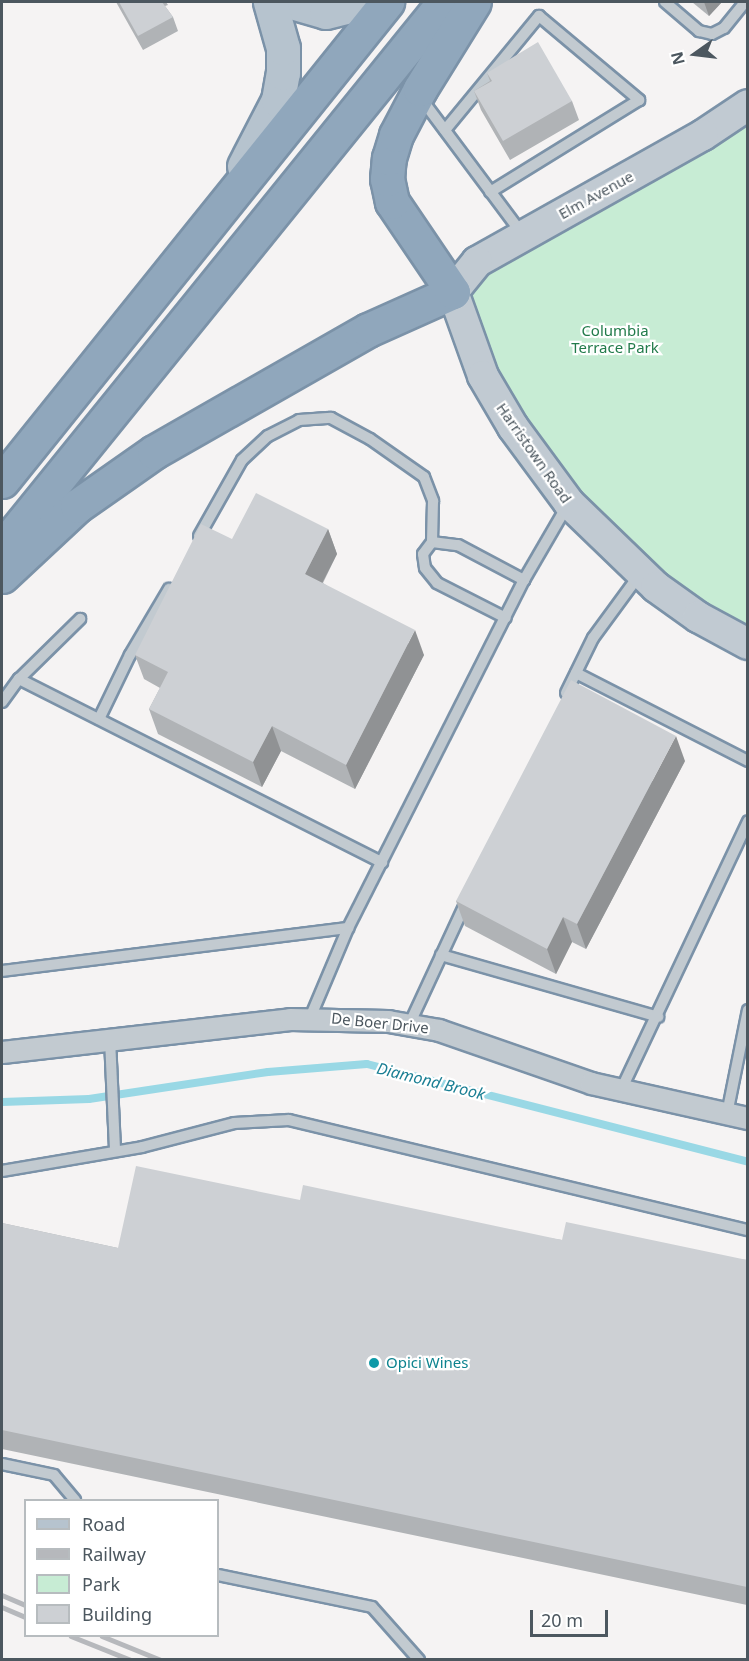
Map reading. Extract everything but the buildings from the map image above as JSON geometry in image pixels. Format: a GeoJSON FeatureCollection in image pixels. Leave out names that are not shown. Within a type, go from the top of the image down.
{"type":"FeatureCollection","features":[{"type":"Feature","properties":{"kind":"highway"},"geometry":{"type":"LineString","coordinates":[[2,481],[387,2]]}},
{"type":"Feature","properties":{"kind":"highway"},"geometry":{"type":"LineString","coordinates":[[2,548],[444,2]]}},
{"type":"Feature","properties":{"kind":"highway"},"geometry":{"type":"LineString","coordinates":[[2,576],[77,506],[154,452],[368,330],[453,292],[402,221],[387,179],[396,135],[474,2]]}},
{"type":"Feature","properties":{"kind":"highway"},"geometry":{"type":"LineString","coordinates":[[2,473],[32,443]]}},
{"type":"Feature","properties":{"kind":"main road"},"geometry":{"type":"LineString","coordinates":[[224,204],[278,100],[283,48],[270,2]]}},
{"type":"Feature","properties":{"kind":"main road"},"geometry":{"type":"LineString","coordinates":[[291,2],[326,12],[366,2]]}},
{"type":"Feature","properties":{"kind":"street","name":"Elm Avenue"},"geometry":{"type":"LineString","coordinates":[[453,292],[477,262],[703,135],[747,105]]}},
{"type":"Feature","properties":{"kind":"street","name":"Harristown Road"},"geometry":{"type":"LineString","coordinates":[[453,292],[483,376],[513,427],[569,503],[640,574],[698,617],[747,644]]}},
{"type":"Feature","properties":{"kind":"street","name":"De Boer Drive"},"geometry":{"type":"LineString","coordinates":[[2,1052],[310,1018],[409,1025],[439,1030],[591,1083],[622,1088],[747,1118]]}},
{"type":"Feature","properties":{"kind":"lane"},"geometry":{"type":"LineString","coordinates":[[665,2],[699,31],[712,34],[724,27],[745,2]]}},
{"type":"Feature","properties":{"kind":"lane"},"geometry":{"type":"LineString","coordinates":[[445,130],[539,16],[639,100],[490,192]]}},
{"type":"Feature","properties":{"kind":"lane"},"geometry":{"type":"LineString","coordinates":[[418,94],[523,236]]}},
{"type":"Feature","properties":{"kind":"lane"},"geometry":{"type":"LineString","coordinates":[[193,546],[242,460],[259,444],[299,420],[331,418],[370,439],[424,477],[433,501],[432,542],[423,554],[425,568],[437,583],[506,618]]}},
{"type":"Feature","properties":{"kind":"lane"},"geometry":{"type":"LineString","coordinates":[[310,1018],[348,928],[524,580],[569,503]]}},
{"type":"Feature","properties":{"kind":"lane"},"geometry":{"type":"LineString","coordinates":[[432,542],[458,545],[524,580]]}},
{"type":"Feature","properties":{"kind":"lane"},"geometry":{"type":"LineString","coordinates":[[560,704],[593,638],[640,574]]}},
{"type":"Feature","properties":{"kind":"lane"},"geometry":{"type":"LineString","coordinates":[[99,720],[130,655],[171,586]]}},
{"type":"Feature","properties":{"kind":"lane"},"geometry":{"type":"LineString","coordinates":[[2,702],[19,679],[80,619]]}},
{"type":"Feature","properties":{"kind":"lane"},"geometry":{"type":"LineString","coordinates":[[576,674],[747,761]]}},
{"type":"Feature","properties":{"kind":"lane"},"geometry":{"type":"LineString","coordinates":[[19,679],[382,862]]}},
{"type":"Feature","properties":{"kind":"lane"},"geometry":{"type":"LineString","coordinates":[[622,1088],[658,1017],[747,821]]}},
{"type":"Feature","properties":{"kind":"lane"},"geometry":{"type":"LineString","coordinates":[[409,1025],[470,892]]}},
{"type":"Feature","properties":{"kind":"lane"},"geometry":{"type":"LineString","coordinates":[[2,971],[348,928]]}},
{"type":"Feature","properties":{"kind":"lane"},"geometry":{"type":"LineString","coordinates":[[441,955],[658,1017]]}},
{"type":"Feature","properties":{"kind":"lane"},"geometry":{"type":"LineString","coordinates":[[727,1114],[743,1046],[747,1010]]}},
{"type":"Feature","properties":{"kind":"lane"},"geometry":{"type":"LineString","coordinates":[[110,1039],[116,1148]]}},
{"type":"Feature","properties":{"kind":"lane"},"geometry":{"type":"LineString","coordinates":[[2,1172],[116,1148],[142,1147],[234,1123],[289,1120],[747,1230]]}},
{"type":"Feature","properties":{"kind":"lane"},"geometry":{"type":"LineString","coordinates":[[2,1464],[54,1475],[74,1499]]}},
{"type":"Feature","properties":{"kind":"lane"},"geometry":{"type":"LineString","coordinates":[[219,1575],[372,1608],[419,1659]]}},
{"type":"Feature","properties":{"kind":"green space","name":"Columbia Terrace Park"},"geometry":{"type":"Polygon","coordinates":[[[747,105],[747,644],[569,503],[453,292],[747,105]]]}},
{"type":"Feature","properties":{"kind":"waterway","name":"Diamond Brook"},"geometry":{"type":"LineString","coordinates":[[2,1102],[89,1099],[268,1072],[367,1064],[748,1162]]}},
{"type":"Feature","properties":{"kind":"railway"},"geometry":{"type":"LineString","coordinates":[[2,1595],[24,1604]]}},
{"type":"Feature","properties":{"kind":"railway"},"geometry":{"type":"LineString","coordinates":[[2,1607],[24,1616]]}},
{"type":"Feature","properties":{"kind":"railway"},"geometry":{"type":"LineString","coordinates":[[74,1637],[131,1660]]}},
{"type":"Feature","properties":{"kind":"railway"},"geometry":{"type":"LineString","coordinates":[[104,1637],[161,1660]]}},
{"type":"Feature","properties":{"kind":"place","name":"Opici Wines"},"geometry":{"type":"Point","coordinates":[374,1363]}}]}
